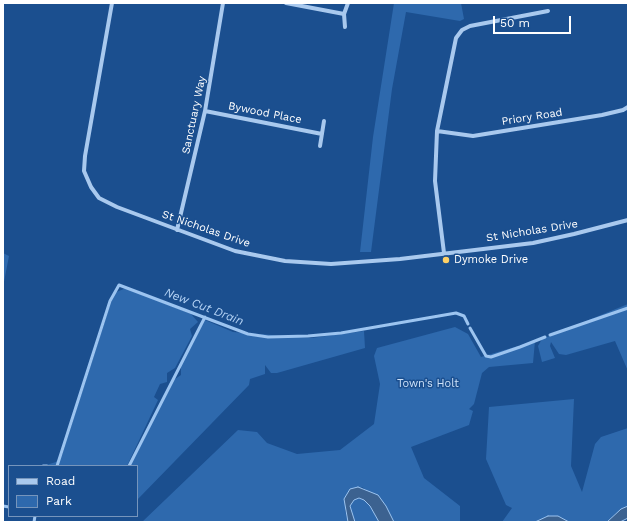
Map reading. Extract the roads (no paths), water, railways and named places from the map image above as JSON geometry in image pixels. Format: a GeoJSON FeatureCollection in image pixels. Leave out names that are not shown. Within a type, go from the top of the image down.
{"type":"FeatureCollection","features":[{"type":"Feature","properties":{"kind":"street","name":"St Nicholas Drive"},"geometry":{"type":"LineString","coordinates":[[112,3],[85,156],[84,171],[91,187],[99,198],[177,230],[235,251],[285,261],[331,264],[400,259],[533,243],[628,220]]}},
{"type":"Feature","properties":{"kind":"street","name":"Sanctuary Way"},"geometry":{"type":"LineString","coordinates":[[177,230],[205,111],[223,3]]}},
{"type":"Feature","properties":{"kind":"street"},"geometry":{"type":"LineString","coordinates":[[286,3],[344,14]]}},
{"type":"Feature","properties":{"kind":"street"},"geometry":{"type":"LineString","coordinates":[[345,26],[344,14],[348,3]]}},
{"type":"Feature","properties":{"kind":"street"},"geometry":{"type":"LineString","coordinates":[[444,253],[435,180],[437,131],[455,43],[462,30],[470,26],[548,11]]}},
{"type":"Feature","properties":{"kind":"street","name":"Priory Road"},"geometry":{"type":"LineString","coordinates":[[437,131],[473,136],[602,115],[623,110],[628,107]]}},
{"type":"Feature","properties":{"kind":"street","name":"Bywood Place"},"geometry":{"type":"LineString","coordinates":[[205,111],[322,134]]}},
{"type":"Feature","properties":{"kind":"street"},"geometry":{"type":"LineString","coordinates":[[320,146],[324,121]]}},
{"type":"Feature","properties":{"kind":"waterway","name":"New Cut Drain"},"geometry":{"type":"LineString","coordinates":[[57,465],[110,301],[119,285],[248,334],[268,337],[341,333],[456,313],[464,316],[468,324]]}},
{"type":"Feature","properties":{"kind":"waterway","name":"New Cut Drain"},"geometry":{"type":"LineString","coordinates":[[550,335],[628,308]]}},
{"type":"Feature","properties":{"kind":"waterway"},"geometry":{"type":"LineString","coordinates":[[130,465],[205,317]]}},
{"type":"Feature","properties":{"kind":"waterway","name":"New Cut Drain"},"geometry":{"type":"LineString","coordinates":[[470,328],[486,356],[491,357],[545,337]]}},
{"type":"Feature","properties":{"kind":"waterway"},"geometry":{"type":"LineString","coordinates":[[3,506],[8,507]]}},
{"type":"Feature","properties":{"kind":"waterway","name":"New Cut Drain"},"geometry":{"type":"LineString","coordinates":[[34,522],[35,517]]}},
{"type":"Feature","properties":{"kind":"place","name":"Dymoke Drive"},"geometry":{"type":"Point","coordinates":[446,260]}},
{"type":"Feature","properties":{"kind":"park label","name":"Town's Holt"},"geometry":{"type":"Point","coordinates":[428,384]}}]}
